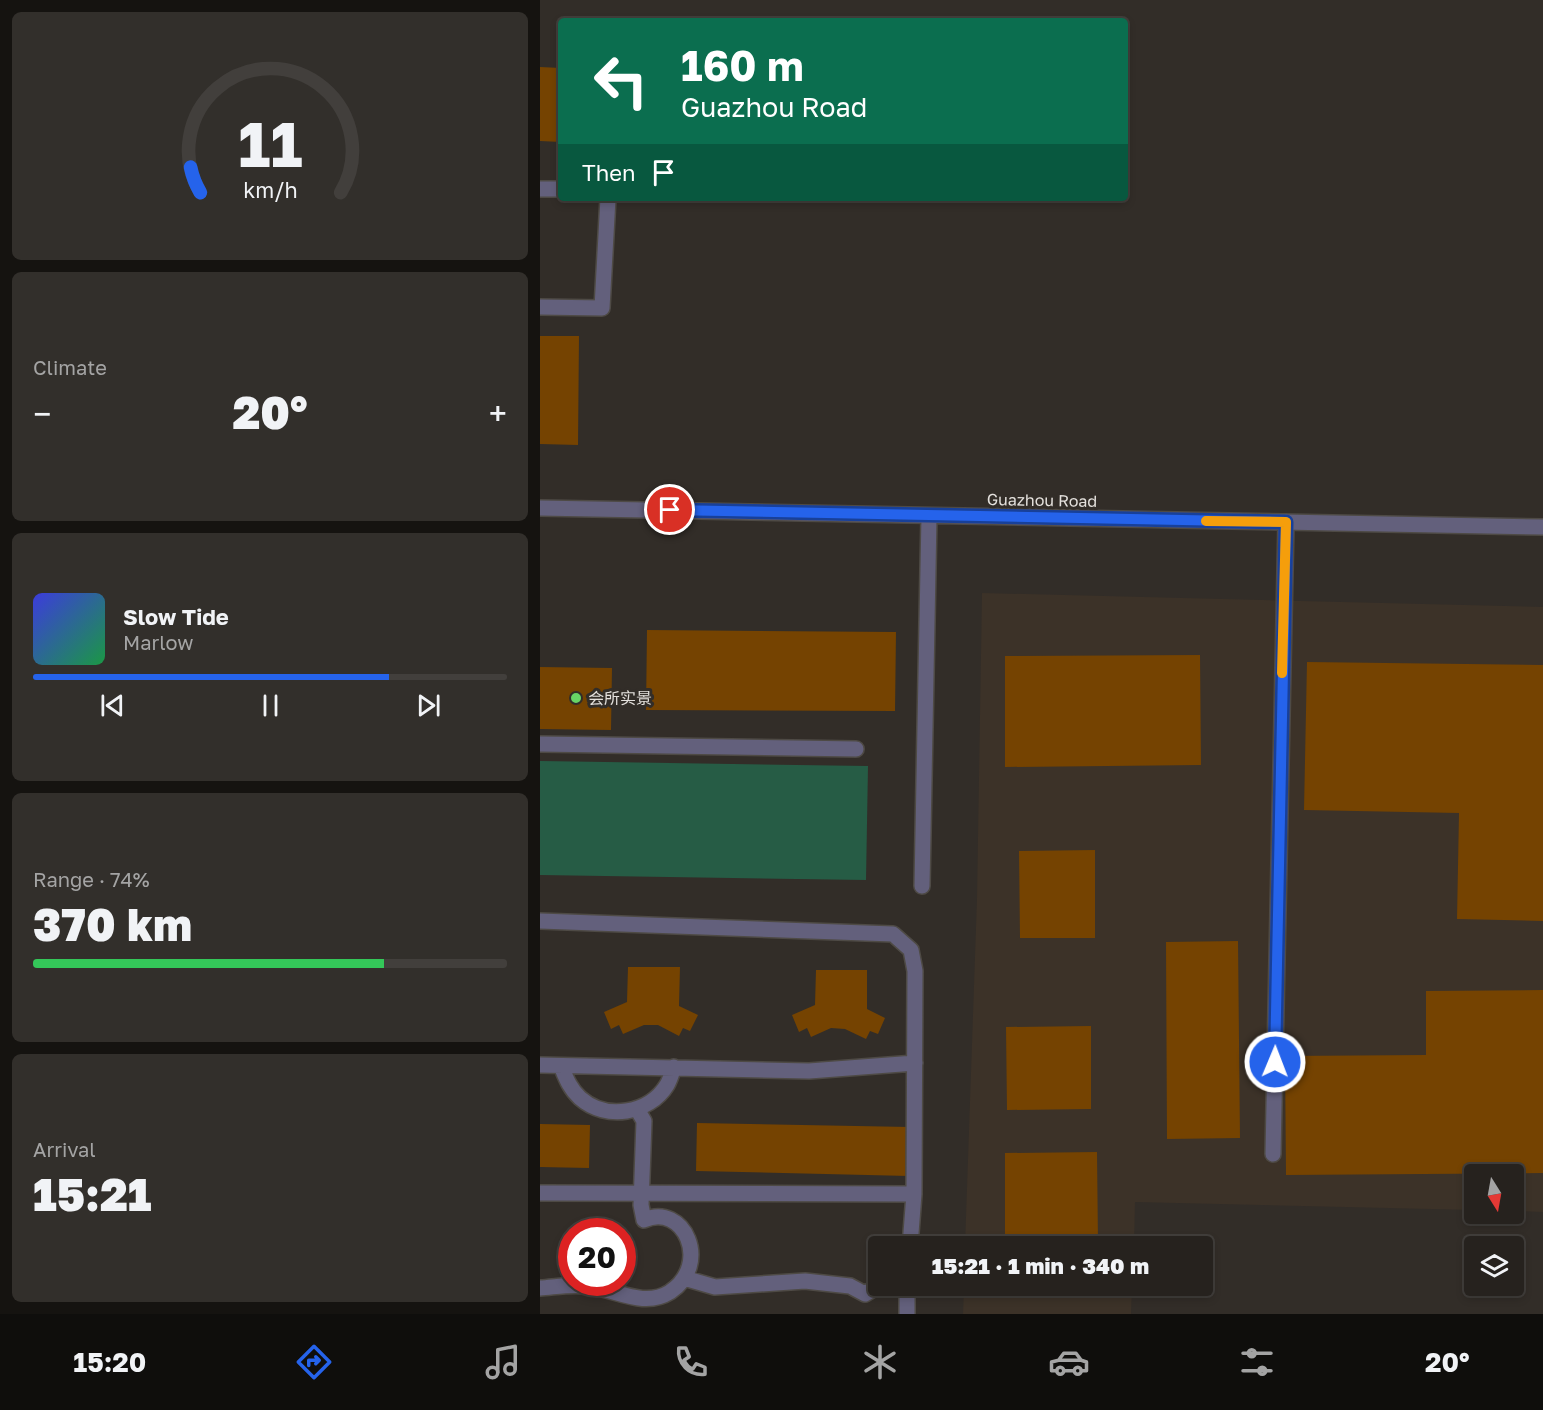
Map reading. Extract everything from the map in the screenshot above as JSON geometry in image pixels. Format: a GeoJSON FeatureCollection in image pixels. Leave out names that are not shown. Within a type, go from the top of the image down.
{"type":"FeatureCollection","features":[{"type":"Feature","properties":{"kind":"street"},"geometry":{"type":"LineString","coordinates":[[540,189],[558,189]]}},
{"type":"Feature","properties":{"kind":"street"},"geometry":{"type":"LineString","coordinates":[[540,307],[602,308],[608,201]]}},
{"type":"Feature","properties":{"kind":"street","name":"Guazhou Road"},"geometry":{"type":"LineString","coordinates":[[540,508],[1543,527]]}},
{"type":"Feature","properties":{"kind":"street"},"geometry":{"type":"LineString","coordinates":[[922,886],[929,516]]}},
{"type":"Feature","properties":{"kind":"street"},"geometry":{"type":"LineString","coordinates":[[1273,1154],[1286,522]]}},
{"type":"Feature","properties":{"kind":"street"},"geometry":{"type":"LineString","coordinates":[[540,744],[856,749]]}},
{"type":"Feature","properties":{"kind":"street"},"geometry":{"type":"LineString","coordinates":[[540,921],[893,934],[911,950],[915,971],[914,1194],[911,1236]]}},
{"type":"Feature","properties":{"kind":"street"},"geometry":{"type":"LineString","coordinates":[[540,1065],[809,1071],[915,1063]]}},
{"type":"Feature","properties":{"kind":"street"},"geometry":{"type":"LineString","coordinates":[[561,1066],[568,1084],[581,1099],[598,1109],[617,1112],[637,1109],[654,1100],[667,1085],[674,1067]]}},
{"type":"Feature","properties":{"kind":"street"},"geometry":{"type":"LineString","coordinates":[[540,1288],[586,1286],[644,1299],[669,1292],[684,1278],[692,1260],[692,1248],[688,1237],[680,1227],[664,1217],[651,1217],[644,1220],[641,1193],[644,1121],[637,1109]]}},
{"type":"Feature","properties":{"kind":"street"},"geometry":{"type":"LineString","coordinates":[[540,1193],[914,1194]]}},
{"type":"Feature","properties":{"kind":"street"},"geometry":{"type":"LineString","coordinates":[[684,1278],[715,1287],[805,1281],[850,1286],[865,1294],[868,1292]]}},
{"type":"Feature","properties":{"kind":"street"},"geometry":{"type":"LineString","coordinates":[[907,1296],[907,1314]]}},
{"type":"Feature","properties":{"kind":"shaded area"},"geometry":{"type":"Polygon","coordinates":[[[982,593],[1543,607],[1543,1212],[1524,1211],[1524,1164],[1464,1164],[1464,1210],[1135,1202],[1134,1236],[965,1236],[977,899],[982,593]]]}},
{"type":"Feature","properties":{"kind":"shaded area"},"geometry":{"type":"Polygon","coordinates":[[[964,1296],[1132,1296],[1131,1314],[963,1314],[964,1296]]]}},
{"type":"Feature","properties":{"kind":"green space"},"geometry":{"type":"Polygon","coordinates":[[[540,761],[868,766],[866,880],[540,875],[540,761]]]}},
{"type":"Feature","properties":{"kind":"building"},"geometry":{"type":"Polygon","coordinates":[[[540,67],[558,68],[558,142],[540,141],[540,67]]]}},
{"type":"Feature","properties":{"kind":"building"},"geometry":{"type":"Polygon","coordinates":[[[540,336],[579,336],[578,445],[540,444],[540,336]]]}},
{"type":"Feature","properties":{"kind":"building"},"geometry":{"type":"Polygon","coordinates":[[[647,630],[896,632],[895,711],[646,710],[647,630]]]}},
{"type":"Feature","properties":{"kind":"building"},"geometry":{"type":"Polygon","coordinates":[[[1200,655],[1201,765],[1005,767],[1005,656],[1200,655]]]}},
{"type":"Feature","properties":{"kind":"building"},"geometry":{"type":"Polygon","coordinates":[[[1307,662],[1543,665],[1543,921],[1457,919],[1459,813],[1304,810],[1307,662]]]}},
{"type":"Feature","properties":{"kind":"building","name":"会所实景"},"geometry":{"type":"Polygon","coordinates":[[[540,667],[612,668],[611,730],[540,729],[540,667]]]}},
{"type":"Feature","properties":{"kind":"building"},"geometry":{"type":"Polygon","coordinates":[[[1095,850],[1095,938],[1020,938],[1019,851],[1095,850]]]}},
{"type":"Feature","properties":{"kind":"building"},"geometry":{"type":"Polygon","coordinates":[[[1238,941],[1240,1138],[1167,1139],[1166,942],[1238,941]]]}},
{"type":"Feature","properties":{"kind":"building"},"geometry":{"type":"Polygon","coordinates":[[[628,967],[680,967],[679,1006],[698,1015],[690,1031],[683,1028],[679,1036],[658,1025],[644,1025],[623,1034],[619,1025],[611,1029],[604,1012],[627,1002],[628,967]]]}},
{"type":"Feature","properties":{"kind":"building"},"geometry":{"type":"Polygon","coordinates":[[[816,970],[867,970],[867,1009],[885,1018],[878,1034],[870,1031],[866,1039],[845,1029],[831,1028],[811,1037],[807,1028],[799,1032],[792,1015],[815,1005],[816,970]]]}},
{"type":"Feature","properties":{"kind":"building"},"geometry":{"type":"Polygon","coordinates":[[[1543,990],[1543,1173],[1524,1173],[1524,1164],[1464,1164],[1464,1174],[1286,1175],[1285,1056],[1426,1055],[1426,991],[1543,990]]]}},
{"type":"Feature","properties":{"kind":"building"},"geometry":{"type":"Polygon","coordinates":[[[1091,1026],[1091,1109],[1007,1110],[1006,1027],[1091,1026]]]}},
{"type":"Feature","properties":{"kind":"building"},"geometry":{"type":"Polygon","coordinates":[[[697,1123],[910,1127],[909,1176],[696,1171],[697,1123]]]}},
{"type":"Feature","properties":{"kind":"building"},"geometry":{"type":"Polygon","coordinates":[[[540,1124],[590,1125],[589,1168],[540,1167],[540,1124]]]}},
{"type":"Feature","properties":{"kind":"building"},"geometry":{"type":"Polygon","coordinates":[[[1097,1152],[1098,1236],[1005,1236],[1005,1153],[1097,1152]]]}},
{"type":"Feature","properties":{"kind":"slow traffic"},"geometry":{"type":"LineString","coordinates":[[1206,521],[1286,522],[1282,673]]}},
{"type":"Feature","properties":{"kind":"place","name":"会所实景"},"geometry":{"type":"Point","coordinates":[576,698]}},
{"type":"Feature","properties":{"kind":"route"},"geometry":{"type":"LineString","coordinates":[[670,510],[1286,522],[1275,1062]]}}]}
